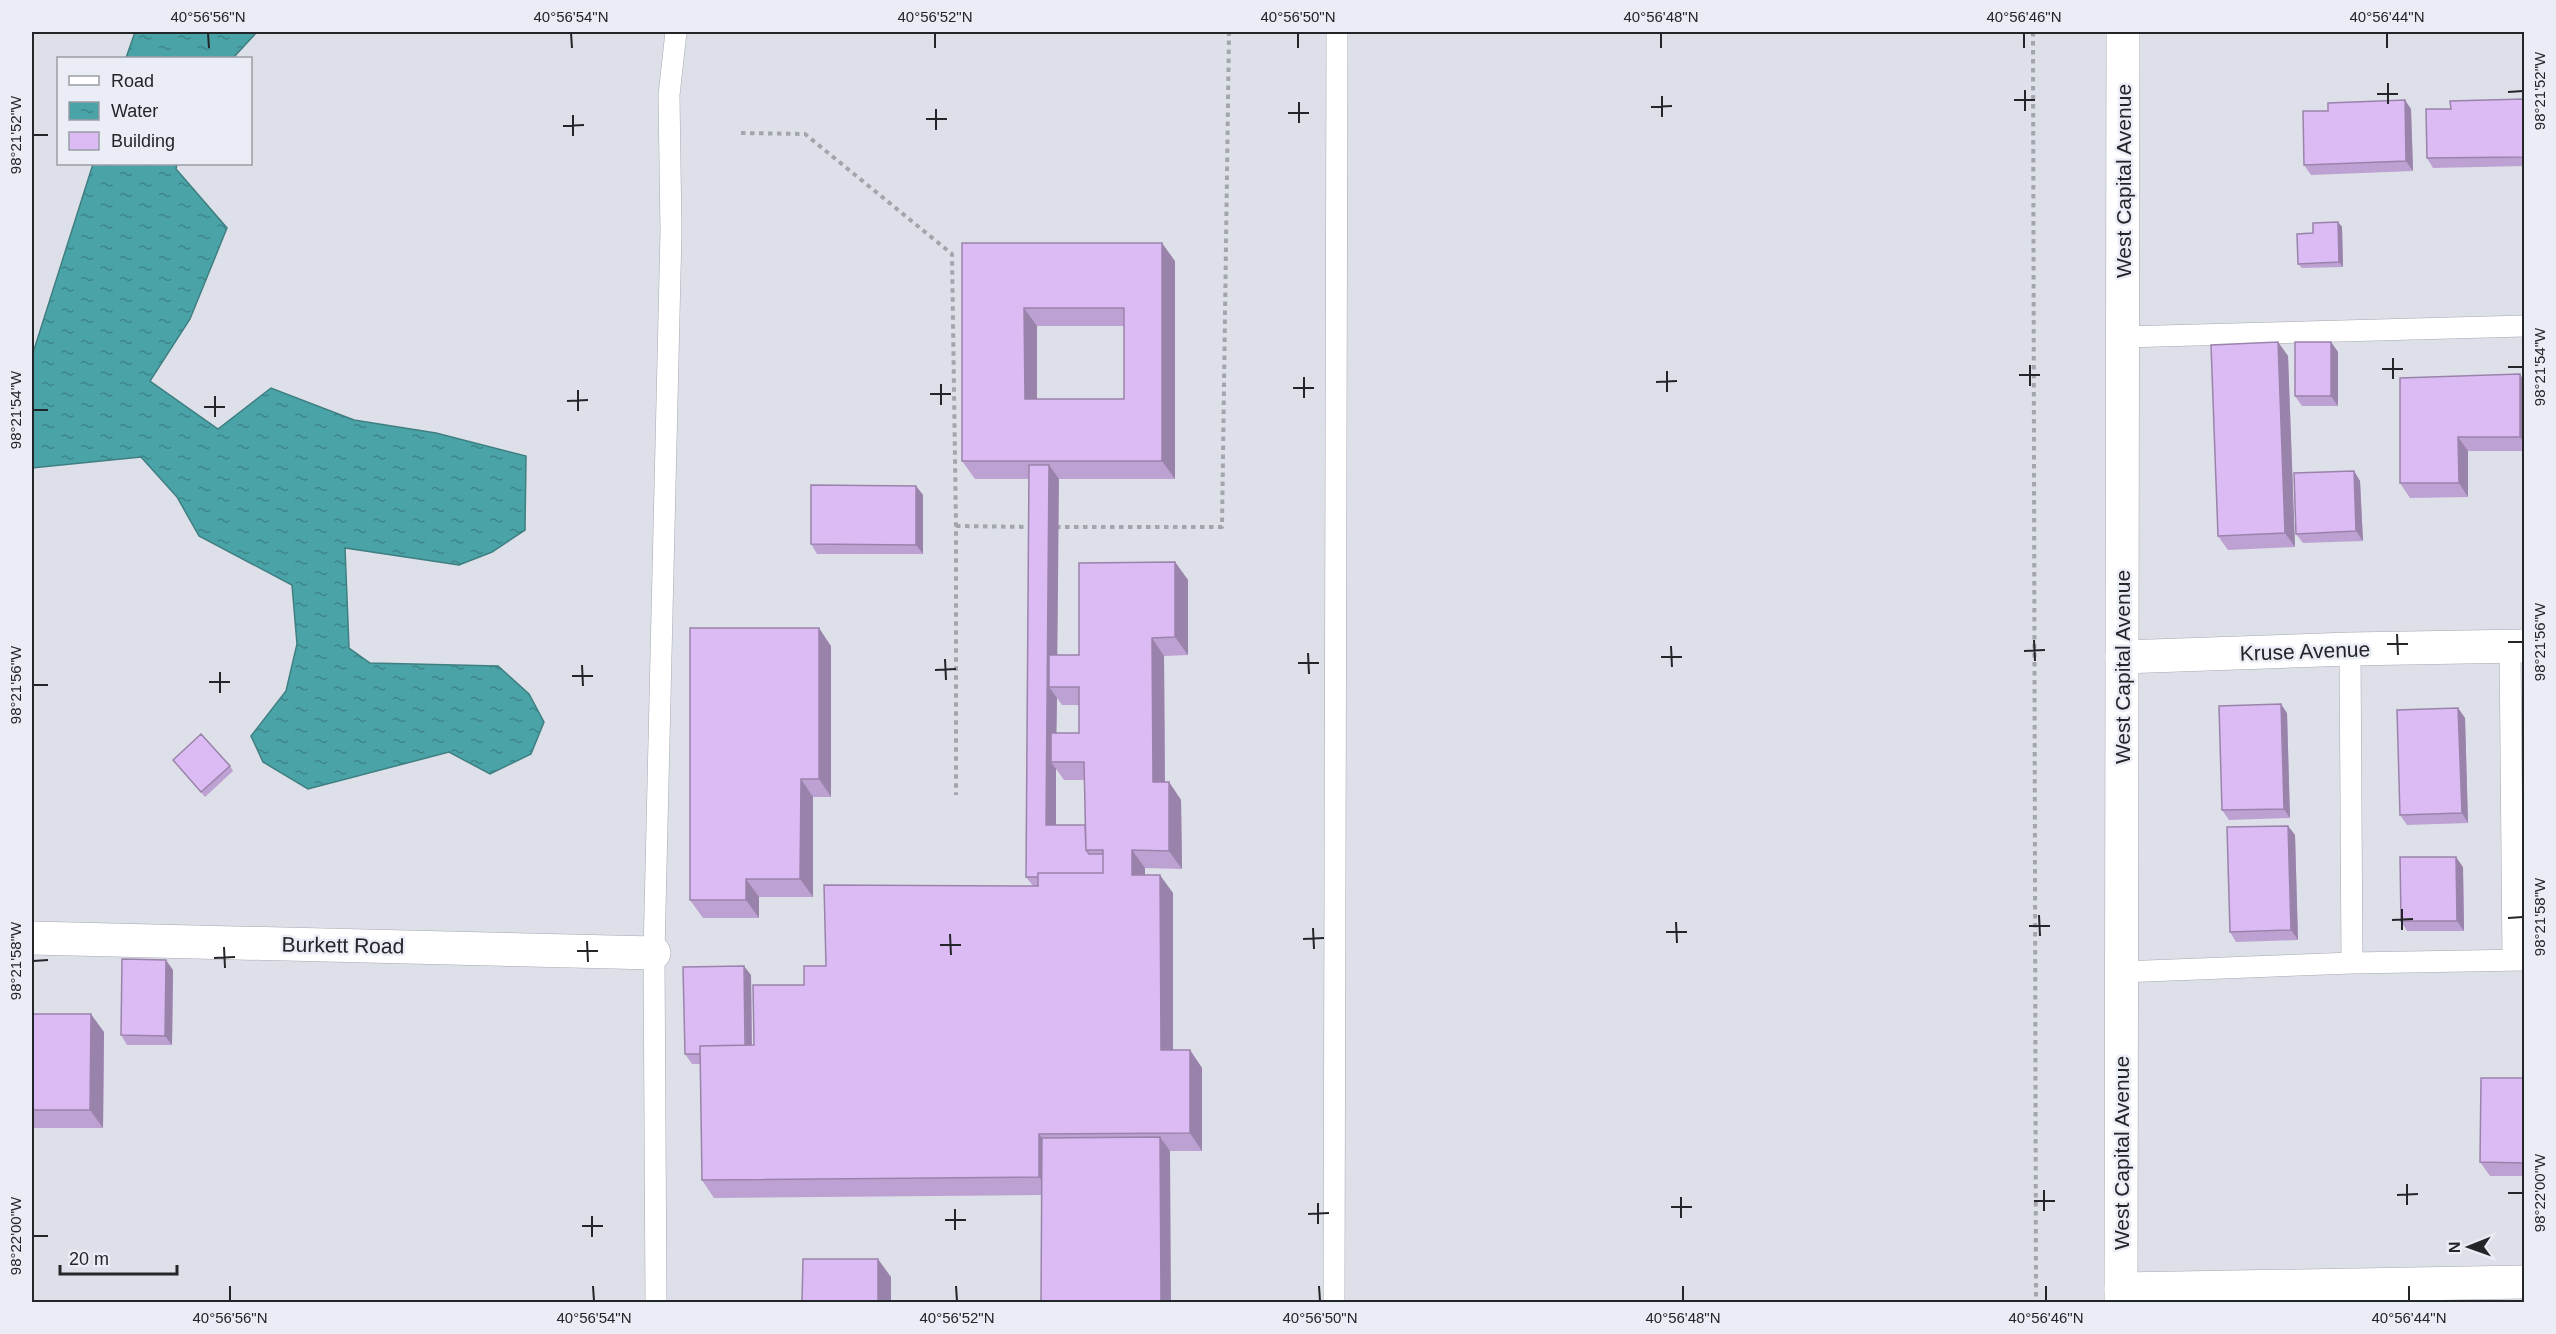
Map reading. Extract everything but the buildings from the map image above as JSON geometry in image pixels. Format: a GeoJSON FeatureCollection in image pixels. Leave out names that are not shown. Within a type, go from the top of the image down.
{"type":"FeatureCollection","features":[{"type":"Feature","properties":{"kind":"street","name":"West Capital Avenue"},"geometry":{"type":"LineString","coordinates":[[2121,1296],[2122,32]]}},
{"type":"Feature","properties":{"kind":"street","name":"Kruse Avenue"},"geometry":{"type":"LineString","coordinates":[[2122,657],[2517,646]]}},
{"type":"Feature","properties":{"kind":"street","name":"Burkett Road"},"geometry":{"type":"LineString","coordinates":[[32,938],[654,953]]}},
{"type":"Feature","properties":{"kind":"street"},"geometry":{"type":"LineString","coordinates":[[2121,1296],[2524,1282]]}},
{"type":"Feature","properties":{"kind":"lane"},"geometry":{"type":"LineString","coordinates":[[656,1302],[654,953],[671,232],[669,95],[676,32]]}},
{"type":"Feature","properties":{"kind":"lane"},"geometry":{"type":"LineString","coordinates":[[1334,1302],[1337,32]]}},
{"type":"Feature","properties":{"kind":"lane"},"geometry":{"type":"LineString","coordinates":[[2122,336],[2524,326]]}},
{"type":"Feature","properties":{"kind":"lane"},"geometry":{"type":"LineString","coordinates":[[2121,972],[2352,963],[2519,960],[2517,646]]}},
{"type":"Feature","properties":{"kind":"lane"},"geometry":{"type":"LineString","coordinates":[[2350,649],[2352,963]]}},
{"type":"Feature","properties":{"kind":"path"},"geometry":{"type":"LineString","coordinates":[[1049,527],[1222,527],[1229,32]]}},
{"type":"Feature","properties":{"kind":"path"},"geometry":{"type":"LineString","coordinates":[[2033,32],[2036,1302]]}},
{"type":"Feature","properties":{"kind":"path"},"geometry":{"type":"LineString","coordinates":[[741,133],[805,134],[952,254],[956,526],[956,795]]}},
{"type":"Feature","properties":{"kind":"path"},"geometry":{"type":"LineString","coordinates":[[956,526],[1037,527]]}},
{"type":"Feature","properties":{"kind":"water"},"geometry":{"type":"Polygon","coordinates":[[[135,32],[257,32],[234,57],[126,57],[135,32]]]}},
{"type":"Feature","properties":{"kind":"water"},"geometry":{"type":"Polygon","coordinates":[[[93,165],[177,165],[176,169],[227,228],[190,319],[150,381],[218,429],[271,388],[354,420],[436,433],[526,456],[525,530],[492,552],[459,565],[345,548],[349,648],[370,663],[498,666],[529,694],[544,722],[531,754],[490,774],[449,752],[308,789],[263,762],[251,736],[286,691],[297,644],[292,585],[199,536],[177,497],[141,457],[32,468],[32,356],[93,165]]]}}]}
